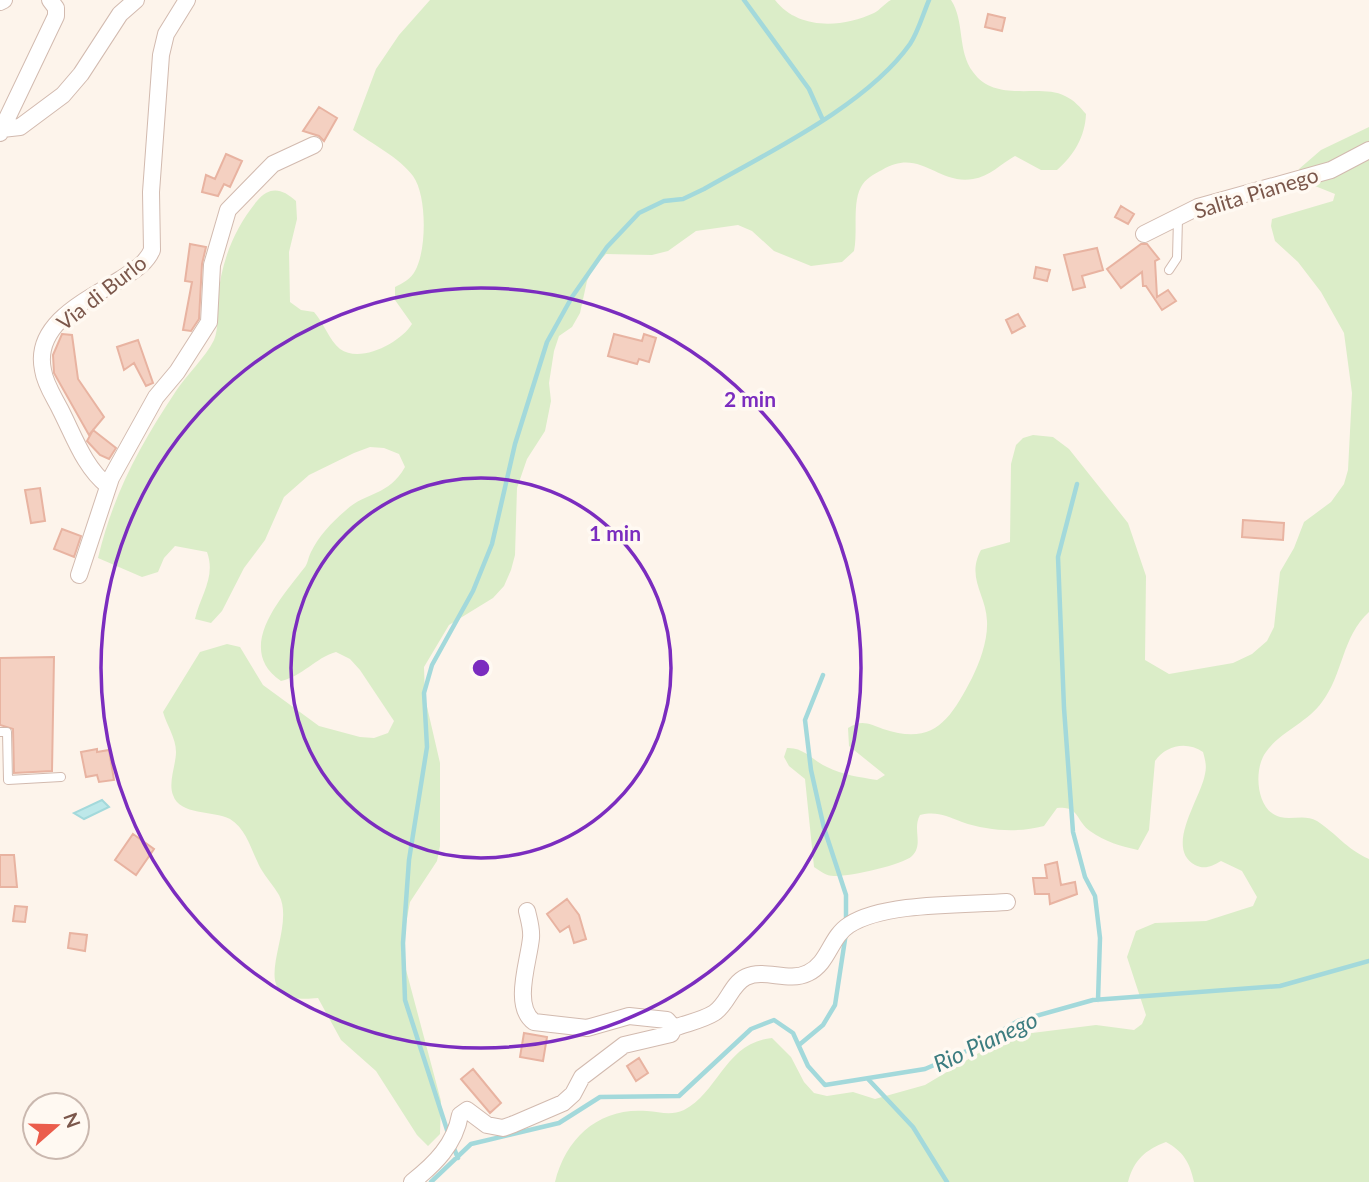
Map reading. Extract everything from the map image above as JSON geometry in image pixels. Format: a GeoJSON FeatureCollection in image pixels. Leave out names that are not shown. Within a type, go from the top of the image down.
{"type":"FeatureCollection","features":[{"type":"Feature","properties":{"kind":"street"},"geometry":{"type":"LineString","coordinates":[[1,131],[56,16],[57,8],[50,0]]}},
{"type":"Feature","properties":{"kind":"street"},"geometry":{"type":"LineString","coordinates":[[1,131],[20,127],[64,95],[120,14],[136,0]]}},
{"type":"Feature","properties":{"kind":"street","name":"Via di Burlo"},"geometry":{"type":"LineString","coordinates":[[108,486],[89,466],[45,379],[41,360],[45,341],[63,317],[133,271],[149,257],[152,250],[151,192],[161,55],[166,34],[187,0]]}},
{"type":"Feature","properties":{"kind":"street"},"geometry":{"type":"LineString","coordinates":[[79,575],[108,486],[156,397],[177,372],[209,322],[212,265],[217,238],[228,210],[273,164],[314,145]]}},
{"type":"Feature","properties":{"kind":"street","name":"Salita Pianego"},"geometry":{"type":"LineString","coordinates":[[1144,234],[1207,204],[1249,195],[1346,164],[1369,150]]}},
{"type":"Feature","properties":{"kind":"street"},"geometry":{"type":"LineString","coordinates":[[412,1182],[444,1152],[455,1134],[460,1115],[467,1110],[487,1125],[503,1128],[552,1108],[573,1094],[582,1077],[610,1054],[637,1040],[671,1034],[674,1028],[715,1012],[738,982],[747,976],[796,977],[811,972],[824,960],[838,932],[852,922],[907,910],[1007,902]]}},
{"type":"Feature","properties":{"kind":"street"},"geometry":{"type":"LineString","coordinates":[[527,911],[531,938],[523,1007],[528,1018],[534,1022],[587,1028],[628,1016],[667,1020],[674,1028]]}},
{"type":"Feature","properties":{"kind":"lane"},"geometry":{"type":"LineString","coordinates":[[1169,270],[1177,258],[1178,218]]}},
{"type":"Feature","properties":{"kind":"lane"},"geometry":{"type":"LineString","coordinates":[[0,732],[7,732],[8,780],[61,777]]}},
{"type":"Feature","properties":{"kind":"green space"},"geometry":{"type":"Polygon","coordinates":[[[430,0],[775,0],[796,17],[821,23],[835,23],[862,18],[891,0],[951,0],[958,17],[968,64],[983,82],[1006,90],[1043,91],[1065,96],[1086,114],[1078,145],[1057,170],[1041,170],[1015,156],[990,173],[973,179],[949,177],[918,164],[907,163],[895,164],[873,175],[863,184],[858,194],[854,251],[842,262],[811,266],[774,251],[752,231],[738,225],[696,231],[668,251],[652,255],[606,254],[594,266],[587,281],[580,313],[572,327],[559,336],[554,351],[549,383],[551,401],[545,431],[527,459],[517,488],[515,555],[511,570],[504,586],[493,598],[449,625],[424,667],[425,698],[440,763],[440,846],[437,861],[410,902],[401,951],[441,1101],[440,1134],[428,1146],[417,1135],[376,1071],[341,1040],[318,998],[294,998],[280,991],[275,979],[283,911],[279,895],[236,823],[223,816],[190,809],[177,802],[171,785],[176,747],[163,712],[200,652],[227,644],[240,647],[263,685],[319,726],[360,737],[374,738],[388,733],[394,721],[350,659],[336,652],[281,681],[268,668],[262,654],[262,639],[274,608],[306,565],[321,535],[353,505],[384,489],[398,477],[405,467],[399,454],[384,448],[370,447],[309,475],[284,497],[265,540],[244,568],[222,611],[211,623],[195,619],[209,578],[207,552],[175,546],[164,558],[158,572],[142,577],[98,558],[120,491],[139,451],[176,391],[216,336],[218,298],[226,259],[235,235],[262,196],[276,190],[296,201],[297,219],[289,252],[290,302],[301,310],[314,312],[340,349],[359,354],[380,349],[399,338],[412,324],[395,300],[395,287],[413,274],[422,250],[424,223],[418,185],[400,163],[353,130],[376,69],[399,35],[430,0]]]}},
{"type":"Feature","properties":{"kind":"green space"},"geometry":{"type":"Polygon","coordinates":[[[1369,127],[1369,612],[1353,632],[1322,702],[1266,752],[1258,778],[1262,798],[1272,813],[1280,817],[1317,821],[1369,859],[1369,1182],[1194,1182],[1185,1158],[1166,1142],[1141,1157],[1128,1182],[555,1182],[567,1151],[588,1128],[614,1114],[630,1111],[670,1113],[684,1110],[706,1092],[733,1058],[756,1042],[772,1038],[791,1057],[804,1082],[814,1093],[827,1096],[853,1092],[875,1099],[925,1085],[1004,1038],[1096,1025],[1134,1030],[1142,1024],[1146,1015],[1127,957],[1136,931],[1155,923],[1206,921],[1253,906],[1257,897],[1242,871],[1221,861],[1202,867],[1186,857],[1183,835],[1206,771],[1203,752],[1197,749],[1177,746],[1165,751],[1155,761],[1149,830],[1138,850],[1096,835],[1085,827],[1073,811],[1064,808],[1057,808],[1044,826],[1013,830],[982,827],[941,815],[926,814],[920,815],[918,821],[918,842],[912,856],[874,870],[834,876],[814,867],[805,779],[789,766],[784,757],[787,748],[793,748],[833,770],[877,780],[885,775],[849,746],[848,728],[866,723],[883,729],[915,734],[938,726],[948,717],[975,672],[986,636],[986,611],[976,578],[977,560],[981,550],[1010,542],[1011,464],[1016,445],[1023,438],[1033,435],[1053,437],[1069,449],[1128,523],[1146,576],[1145,660],[1169,674],[1233,663],[1252,654],[1267,641],[1274,627],[1280,572],[1294,548],[1304,522],[1331,502],[1344,484],[1348,470],[1352,393],[1344,333],[1321,292],[1298,262],[1275,241],[1272,219],[1333,201],[1335,194],[1305,182],[1299,169],[1321,150],[1369,127]]]}},
{"type":"Feature","properties":{"kind":"water"},"geometry":{"type":"Polygon","coordinates":[[[102,800],[109,807],[84,819],[74,813],[102,800]]]}},
{"type":"Feature","properties":{"kind":"building"},"geometry":{"type":"Polygon","coordinates":[[[988,14],[1005,18],[1002,31],[985,27],[988,14]]]}},
{"type":"Feature","properties":{"kind":"building"},"geometry":{"type":"Polygon","coordinates":[[[319,107],[337,118],[324,141],[319,136],[303,131],[319,107]]]}},
{"type":"Feature","properties":{"kind":"building"},"geometry":{"type":"Polygon","coordinates":[[[226,154],[242,161],[230,187],[224,184],[218,196],[202,192],[206,175],[215,179],[226,154]]]}},
{"type":"Feature","properties":{"kind":"building"},"geometry":{"type":"Polygon","coordinates":[[[1121,206],[1134,214],[1128,224],[1115,217],[1121,206]]]}},
{"type":"Feature","properties":{"kind":"building"},"geometry":{"type":"Polygon","coordinates":[[[190,244],[206,247],[202,264],[199,319],[191,331],[183,330],[192,282],[185,281],[190,244]]]}},
{"type":"Feature","properties":{"kind":"building"},"geometry":{"type":"Polygon","coordinates":[[[1141,244],[1147,244],[1159,259],[1155,261],[1157,297],[1168,290],[1176,301],[1162,310],[1146,286],[1143,286],[1142,272],[1121,288],[1107,269],[1141,244]]]}},
{"type":"Feature","properties":{"kind":"building"},"geometry":{"type":"Polygon","coordinates":[[[1097,248],[1103,270],[1082,276],[1085,287],[1073,290],[1064,255],[1097,248]]]}},
{"type":"Feature","properties":{"kind":"building"},"geometry":{"type":"Polygon","coordinates":[[[1036,267],[1050,270],[1047,281],[1034,278],[1036,267]]]}},
{"type":"Feature","properties":{"kind":"building"},"geometry":{"type":"Polygon","coordinates":[[[1018,314],[1025,326],[1012,333],[1006,320],[1018,314]]]}},
{"type":"Feature","properties":{"kind":"building"},"geometry":{"type":"Polygon","coordinates":[[[62,334],[72,335],[78,379],[104,417],[89,435],[54,373],[53,355],[62,334]]]}},
{"type":"Feature","properties":{"kind":"building"},"geometry":{"type":"Polygon","coordinates":[[[614,334],[642,341],[644,334],[656,338],[649,362],[639,359],[637,364],[608,356],[614,334]]]}},
{"type":"Feature","properties":{"kind":"building"},"geometry":{"type":"Polygon","coordinates":[[[138,340],[153,383],[146,386],[134,363],[124,370],[117,347],[138,340]]]}},
{"type":"Feature","properties":{"kind":"building"},"geometry":{"type":"Polygon","coordinates":[[[93,430],[116,448],[109,459],[100,455],[87,441],[93,430]]]}},
{"type":"Feature","properties":{"kind":"building"},"geometry":{"type":"Polygon","coordinates":[[[40,488],[45,521],[31,523],[25,490],[40,488]]]}},
{"type":"Feature","properties":{"kind":"building"},"geometry":{"type":"Polygon","coordinates":[[[1243,520],[1284,523],[1283,540],[1242,537],[1243,520]]]}},
{"type":"Feature","properties":{"kind":"building"},"geometry":{"type":"Polygon","coordinates":[[[62,529],[81,536],[74,557],[54,549],[62,529]]]}},
{"type":"Feature","properties":{"kind":"building"},"geometry":{"type":"Polygon","coordinates":[[[54,657],[52,771],[14,773],[13,729],[0,725],[0,658],[54,657]]]}},
{"type":"Feature","properties":{"kind":"building"},"geometry":{"type":"Polygon","coordinates":[[[97,749],[97,752],[109,750],[114,780],[99,782],[97,775],[86,777],[81,752],[97,749]]]}},
{"type":"Feature","properties":{"kind":"building"},"geometry":{"type":"Polygon","coordinates":[[[133,834],[154,849],[136,875],[115,860],[133,834]]]}},
{"type":"Feature","properties":{"kind":"building"},"geometry":{"type":"Polygon","coordinates":[[[0,855],[14,855],[17,887],[0,887],[0,855]]]}},
{"type":"Feature","properties":{"kind":"building"},"geometry":{"type":"Polygon","coordinates":[[[1057,862],[1061,885],[1075,882],[1077,894],[1050,904],[1049,894],[1035,894],[1033,878],[1047,878],[1045,865],[1057,862]]]}},
{"type":"Feature","properties":{"kind":"building"},"geometry":{"type":"Polygon","coordinates":[[[567,899],[579,915],[586,939],[574,943],[569,926],[560,932],[547,914],[567,899]]]}},
{"type":"Feature","properties":{"kind":"building"},"geometry":{"type":"Polygon","coordinates":[[[15,906],[27,907],[25,922],[13,921],[15,906]]]}},
{"type":"Feature","properties":{"kind":"building"},"geometry":{"type":"Polygon","coordinates":[[[70,933],[87,935],[85,951],[68,948],[70,933]]]}},
{"type":"Feature","properties":{"kind":"building"},"geometry":{"type":"Polygon","coordinates":[[[524,1033],[547,1037],[543,1061],[520,1057],[524,1033]]]}},
{"type":"Feature","properties":{"kind":"building"},"geometry":{"type":"Polygon","coordinates":[[[639,1058],[648,1073],[636,1081],[627,1066],[639,1058]]]}},
{"type":"Feature","properties":{"kind":"building"},"geometry":{"type":"Polygon","coordinates":[[[473,1069],[501,1103],[490,1113],[461,1079],[473,1069]]]}},
{"type":"Feature","properties":{"kind":"waterway"},"geometry":{"type":"LineString","coordinates":[[744,0],[809,89],[822,118]]}},
{"type":"Feature","properties":{"kind":"waterway"},"geometry":{"type":"LineString","coordinates":[[449,1136],[405,1000],[403,943],[409,860],[427,747],[424,693],[432,665],[473,591],[492,544],[515,444],[547,342],[572,297],[607,247],[639,213],[664,201],[683,199],[704,189],[843,107],[869,87],[910,44],[929,0]]}},
{"type":"Feature","properties":{"kind":"waterway"},"geometry":{"type":"LineString","coordinates":[[1077,484],[1058,557],[1064,708],[1073,832],[1085,877],[1095,896],[1100,938],[1098,1000]]}},
{"type":"Feature","properties":{"kind":"waterway"},"geometry":{"type":"LineString","coordinates":[[823,675],[805,720],[811,770],[824,828],[846,895],[846,921]]}},
{"type":"Feature","properties":{"kind":"waterway"},"geometry":{"type":"LineString","coordinates":[[799,1045],[823,1025],[835,1005],[846,933]]}},
{"type":"Feature","properties":{"kind":"waterway","name":"Rio Pianego"},"geometry":{"type":"LineString","coordinates":[[431,1182],[471,1144],[559,1123],[600,1097],[679,1096],[751,1029],[774,1020],[793,1033],[808,1066],[825,1085],[925,1069],[971,1049],[1018,1021],[1093,1000],[1280,986],[1369,961]]}},
{"type":"Feature","properties":{"kind":"waterway"},"geometry":{"type":"LineString","coordinates":[[868,1079],[913,1127],[947,1182]]}},
{"type":"Feature","properties":{"kind":"waterway"},"geometry":{"type":"LineString","coordinates":[[452,1144],[458,1158]]}}]}
